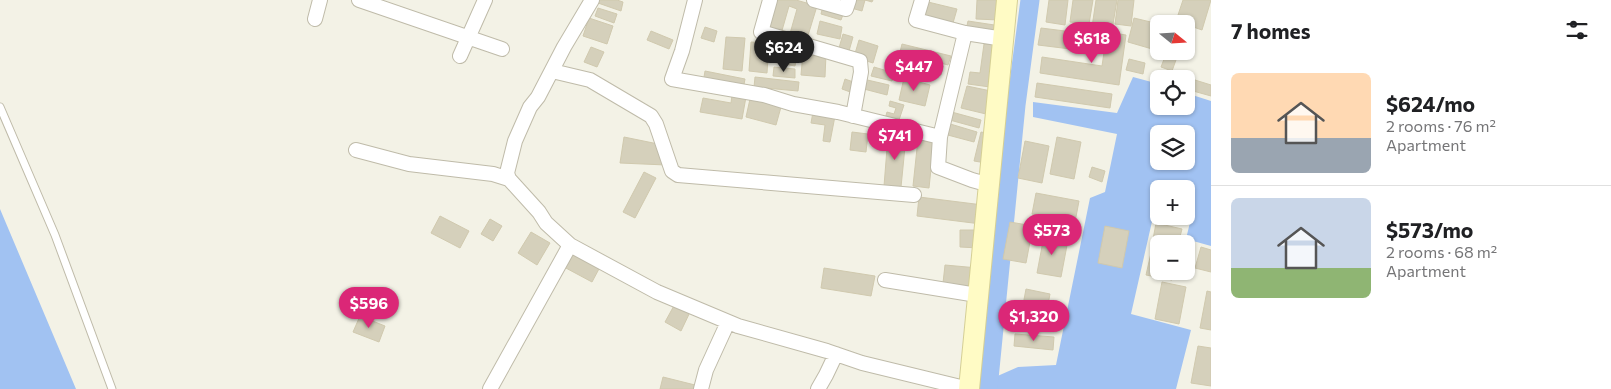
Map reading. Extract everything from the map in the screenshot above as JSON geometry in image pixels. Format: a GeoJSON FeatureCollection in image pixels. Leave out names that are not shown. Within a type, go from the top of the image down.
{"type":"FeatureCollection","features":[{"type":"Feature","properties":{"kind":"main road"},"geometry":{"type":"LineString","coordinates":[[969,389],[1007,0]]}},
{"type":"Feature","properties":{"kind":"street"},"geometry":{"type":"LineString","coordinates":[[315,19],[320,0]]}},
{"type":"Feature","properties":{"kind":"street"},"geometry":{"type":"LineString","coordinates":[[359,0],[502,49]]}},
{"type":"Feature","properties":{"kind":"street"},"geometry":{"type":"LineString","coordinates":[[460,56],[486,0]]}},
{"type":"Feature","properties":{"kind":"street"},"geometry":{"type":"LineString","coordinates":[[592,0],[538,97],[530,106],[515,141],[507,172],[509,179],[546,224],[570,245],[657,292],[728,322],[862,363],[969,389]]}},
{"type":"Feature","properties":{"kind":"street"},"geometry":{"type":"LineString","coordinates":[[695,0],[682,51],[672,79],[764,95],[793,104],[940,137]]}},
{"type":"Feature","properties":{"kind":"street"},"geometry":{"type":"LineString","coordinates":[[770,0],[762,32],[860,61],[861,72],[853,116]]}},
{"type":"Feature","properties":{"kind":"street"},"geometry":{"type":"LineString","coordinates":[[814,0],[846,9],[849,0]]}},
{"type":"Feature","properties":{"kind":"street"},"geometry":{"type":"LineString","coordinates":[[922,0],[916,20],[965,33],[1004,39]]}},
{"type":"Feature","properties":{"kind":"street"},"geometry":{"type":"LineString","coordinates":[[965,33],[940,137],[938,167],[990,185]]}},
{"type":"Feature","properties":{"kind":"street"},"geometry":{"type":"LineString","coordinates":[[552,71],[590,80],[651,116],[656,124],[672,172],[678,175],[914,195]]}},
{"type":"Feature","properties":{"kind":"street"},"geometry":{"type":"LineString","coordinates":[[356,150],[409,164],[494,174],[509,179]]}},
{"type":"Feature","properties":{"kind":"street"},"geometry":{"type":"LineString","coordinates":[[490,389],[570,245]]}},
{"type":"Feature","properties":{"kind":"street"},"geometry":{"type":"LineString","coordinates":[[885,280],[977,295]]}},
{"type":"Feature","properties":{"kind":"street"},"geometry":{"type":"LineString","coordinates":[[702,389],[706,370],[728,322]]}},
{"type":"Feature","properties":{"kind":"street"},"geometry":{"type":"LineString","coordinates":[[818,389],[836,354]]}},
{"type":"Feature","properties":{"kind":"lane"},"geometry":{"type":"LineString","coordinates":[[0,107],[55,235],[112,389]]}},
{"type":"Feature","properties":{"kind":"water"},"geometry":{"type":"Polygon","coordinates":[[[1133,77],[1150,82],[1150,115],[1195,115],[1195,96],[1211,101],[1211,246],[1195,242],[1195,235],[1187,235],[1189,225],[1195,225],[1195,180],[1150,180],[1151,225],[1131,314],[1191,330],[1176,389],[992,389],[993,378],[1018,367],[1056,365],[1090,198],[1105,192],[1117,134],[1033,117],[1033,102],[1117,113],[1133,77]]]}},
{"type":"Feature","properties":{"kind":"water"},"geometry":{"type":"Polygon","coordinates":[[[0,209],[76,389],[0,389],[0,209]]]}},
{"type":"Feature","properties":{"kind":"building"},"geometry":{"type":"Polygon","coordinates":[[[599,0],[623,2],[621,11],[598,3],[599,0]]]}},
{"type":"Feature","properties":{"kind":"building"},"geometry":{"type":"Polygon","coordinates":[[[774,0],[796,0],[817,6],[806,42],[789,37],[797,9],[789,6],[781,34],[765,29],[774,0]]]}},
{"type":"Feature","properties":{"kind":"building"},"geometry":{"type":"Polygon","coordinates":[[[853,0],[865,0],[862,11],[851,8],[853,0]]]}},
{"type":"Feature","properties":{"kind":"building"},"geometry":{"type":"Polygon","coordinates":[[[977,0],[999,0],[999,20],[976,19],[977,0]]]}},
{"type":"Feature","properties":{"kind":"building"},"geometry":{"type":"Polygon","coordinates":[[[1049,0],[1068,0],[1065,25],[1046,22],[1049,0]]]}},
{"type":"Feature","properties":{"kind":"building"},"geometry":{"type":"Polygon","coordinates":[[[1073,0],[1093,0],[1089,24],[1070,22],[1073,0]]]}},
{"type":"Feature","properties":{"kind":"building"},"geometry":{"type":"Polygon","coordinates":[[[1096,0],[1117,0],[1112,30],[1092,27],[1096,0]]]}},
{"type":"Feature","properties":{"kind":"building"},"geometry":{"type":"Polygon","coordinates":[[[1118,0],[1134,0],[1131,26],[1115,24],[1118,0]]]}},
{"type":"Feature","properties":{"kind":"building"},"geometry":{"type":"Polygon","coordinates":[[[1183,0],[1211,0],[1202,30],[1195,28],[1195,15],[1178,15],[1183,0]]]}},
{"type":"Feature","properties":{"kind":"building"},"geometry":{"type":"Polygon","coordinates":[[[928,2],[957,9],[953,23],[924,16],[928,2]]]}},
{"type":"Feature","properties":{"kind":"building"},"geometry":{"type":"Polygon","coordinates":[[[823,6],[844,12],[841,20],[821,14],[823,6]]]}},
{"type":"Feature","properties":{"kind":"building"},"geometry":{"type":"Polygon","coordinates":[[[598,8],[617,14],[614,23],[595,16],[598,8]]]}},
{"type":"Feature","properties":{"kind":"building"},"geometry":{"type":"Polygon","coordinates":[[[589,18],[613,26],[607,44],[583,36],[589,18]]]}},
{"type":"Feature","properties":{"kind":"building"},"geometry":{"type":"Polygon","coordinates":[[[1134,18],[1150,22],[1150,48],[1128,42],[1134,18]]]}},
{"type":"Feature","properties":{"kind":"building"},"geometry":{"type":"Polygon","coordinates":[[[820,21],[842,27],[840,39],[817,34],[820,21]]]}},
{"type":"Feature","properties":{"kind":"building"},"geometry":{"type":"Polygon","coordinates":[[[968,21],[1001,26],[999,36],[966,30],[968,21]]]}},
{"type":"Feature","properties":{"kind":"building"},"geometry":{"type":"Polygon","coordinates":[[[705,27],[717,31],[714,42],[701,38],[705,27]]]}},
{"type":"Feature","properties":{"kind":"building"},"geometry":{"type":"Polygon","coordinates":[[[1041,28],[1105,36],[1103,53],[1038,45],[1041,28]]]}},
{"type":"Feature","properties":{"kind":"building"},"geometry":{"type":"Polygon","coordinates":[[[651,31],[673,40],[669,49],[647,40],[651,31]]]}},
{"type":"Feature","properties":{"kind":"building"},"geometry":{"type":"Polygon","coordinates":[[[1107,32],[1126,35],[1119,85],[1040,73],[1042,57],[1102,66],[1107,32]]]}},
{"type":"Feature","properties":{"kind":"building"},"geometry":{"type":"Polygon","coordinates":[[[843,34],[853,37],[849,51],[839,48],[843,34]]]}},
{"type":"Feature","properties":{"kind":"building"},"geometry":{"type":"Polygon","coordinates":[[[726,37],[745,38],[742,71],[723,69],[726,37]]]}},
{"type":"Feature","properties":{"kind":"building"},"geometry":{"type":"Polygon","coordinates":[[[859,40],[878,46],[873,63],[854,57],[859,40]]]}},
{"type":"Feature","properties":{"kind":"building"},"geometry":{"type":"Polygon","coordinates":[[[751,42],[769,43],[767,73],[749,71],[751,42]]]}},
{"type":"Feature","properties":{"kind":"building"},"geometry":{"type":"Polygon","coordinates":[[[776,44],[798,48],[795,66],[773,62],[776,44]]]}},
{"type":"Feature","properties":{"kind":"building"},"geometry":{"type":"Polygon","coordinates":[[[902,44],[951,56],[948,65],[900,52],[902,44]]]}},
{"type":"Feature","properties":{"kind":"building"},"geometry":{"type":"Polygon","coordinates":[[[984,44],[996,45],[990,87],[968,84],[970,72],[980,73],[984,44]]]}},
{"type":"Feature","properties":{"kind":"building"},"geometry":{"type":"Polygon","coordinates":[[[591,47],[604,52],[597,67],[584,62],[591,47]]]}},
{"type":"Feature","properties":{"kind":"building"},"geometry":{"type":"Polygon","coordinates":[[[803,52],[826,54],[825,77],[801,75],[803,52]]]}},
{"type":"Feature","properties":{"kind":"building"},"geometry":{"type":"Polygon","coordinates":[[[898,55],[943,66],[941,75],[896,64],[898,55]]]}},
{"type":"Feature","properties":{"kind":"building"},"geometry":{"type":"Polygon","coordinates":[[[1129,59],[1145,63],[1143,74],[1126,70],[1129,59]]]}},
{"type":"Feature","properties":{"kind":"building"},"geometry":{"type":"Polygon","coordinates":[[[1164,60],[1176,60],[1172,70],[1161,67],[1164,60]]]}},
{"type":"Feature","properties":{"kind":"building"},"geometry":{"type":"Polygon","coordinates":[[[774,67],[795,69],[795,78],[773,76],[774,67]]]}},
{"type":"Feature","properties":{"kind":"building"},"geometry":{"type":"Polygon","coordinates":[[[874,67],[894,73],[892,81],[871,76],[874,67]]]}},
{"type":"Feature","properties":{"kind":"building"},"geometry":{"type":"Polygon","coordinates":[[[705,71],[745,79],[743,90],[703,83],[705,71]]]}},
{"type":"Feature","properties":{"kind":"building"},"geometry":{"type":"Polygon","coordinates":[[[755,77],[799,82],[798,91],[754,87],[755,77]]]}},
{"type":"Feature","properties":{"kind":"building"},"geometry":{"type":"Polygon","coordinates":[[[904,78],[930,85],[925,106],[899,100],[904,78]]]}},
{"type":"Feature","properties":{"kind":"building"},"geometry":{"type":"Polygon","coordinates":[[[845,79],[856,83],[853,93],[842,89],[845,79]]]}},
{"type":"Feature","properties":{"kind":"building"},"geometry":{"type":"Polygon","coordinates":[[[863,79],[889,85],[887,95],[860,88],[863,79]]]}},
{"type":"Feature","properties":{"kind":"building"},"geometry":{"type":"Polygon","coordinates":[[[1195,80],[1211,85],[1211,96],[1195,92],[1195,80]]]}},
{"type":"Feature","properties":{"kind":"building"},"geometry":{"type":"Polygon","coordinates":[[[1037,83],[1112,94],[1110,108],[1035,97],[1037,83]]]}},
{"type":"Feature","properties":{"kind":"building"},"geometry":{"type":"Polygon","coordinates":[[[967,86],[991,91],[986,114],[961,108],[967,86]]]}},
{"type":"Feature","properties":{"kind":"building"},"geometry":{"type":"Polygon","coordinates":[[[732,95],[746,97],[742,119],[700,112],[703,98],[731,103],[732,95]]]}},
{"type":"Feature","properties":{"kind":"building"},"geometry":{"type":"Polygon","coordinates":[[[750,99],[781,107],[776,125],[746,117],[750,99]]]}},
{"type":"Feature","properties":{"kind":"building"},"geometry":{"type":"Polygon","coordinates":[[[890,101],[904,105],[898,123],[885,119],[887,112],[894,114],[896,108],[889,106],[890,101]]]}},
{"type":"Feature","properties":{"kind":"building"},"geometry":{"type":"Polygon","coordinates":[[[948,111],[981,120],[979,128],[946,119],[948,111]]]}},
{"type":"Feature","properties":{"kind":"building"},"geometry":{"type":"Polygon","coordinates":[[[813,112],[835,116],[830,142],[823,141],[825,125],[811,123],[813,112]]]}},
{"type":"Feature","properties":{"kind":"building"},"geometry":{"type":"Polygon","coordinates":[[[947,123],[977,132],[974,142],[944,134],[947,123]]]}},
{"type":"Feature","properties":{"kind":"building"},"geometry":{"type":"Polygon","coordinates":[[[852,132],[868,134],[866,152],[850,150],[852,132]]]}},
{"type":"Feature","properties":{"kind":"building"},"geometry":{"type":"Polygon","coordinates":[[[981,132],[991,134],[986,163],[974,161],[981,132]]]}},
{"type":"Feature","properties":{"kind":"building"},"geometry":{"type":"Polygon","coordinates":[[[888,136],[906,137],[901,187],[884,186],[888,136]]]}},
{"type":"Feature","properties":{"kind":"building"},"geometry":{"type":"Polygon","coordinates":[[[624,137],[663,145],[666,165],[620,163],[624,137]]]}},
{"type":"Feature","properties":{"kind":"building"},"geometry":{"type":"Polygon","coordinates":[[[1057,137],[1081,142],[1074,179],[1050,174],[1057,137]]]}},
{"type":"Feature","properties":{"kind":"building"},"geometry":{"type":"Polygon","coordinates":[[[918,139],[934,140],[929,188],[913,186],[918,139]]]}},
{"type":"Feature","properties":{"kind":"building"},"geometry":{"type":"Polygon","coordinates":[[[1025,141],[1049,146],[1042,183],[1018,178],[1025,141]]]}},
{"type":"Feature","properties":{"kind":"building"},"geometry":{"type":"Polygon","coordinates":[[[1092,167],[1105,171],[1102,182],[1089,177],[1092,167]]]}},
{"type":"Feature","properties":{"kind":"building"},"geometry":{"type":"Polygon","coordinates":[[[644,172],[656,178],[635,218],[623,212],[644,172]]]}},
{"type":"Feature","properties":{"kind":"building"},"geometry":{"type":"Polygon","coordinates":[[[1036,193],[1079,201],[1075,222],[1032,214],[1036,193]]]}},
{"type":"Feature","properties":{"kind":"building"},"geometry":{"type":"Polygon","coordinates":[[[919,197],[983,205],[981,224],[917,216],[919,197]]]}},
{"type":"Feature","properties":{"kind":"building"},"geometry":{"type":"Polygon","coordinates":[[[440,216],[469,231],[460,248],[431,233],[440,216]]]}},
{"type":"Feature","properties":{"kind":"building"},"geometry":{"type":"Polygon","coordinates":[[[490,219],[502,226],[493,241],[481,234],[490,219]]]}},
{"type":"Feature","properties":{"kind":"building"},"geometry":{"type":"Polygon","coordinates":[[[1010,222],[1033,226],[1026,263],[1003,259],[1010,222]]]}},
{"type":"Feature","properties":{"kind":"building"},"geometry":{"type":"Polygon","coordinates":[[[1156,225],[1182,229],[1180,235],[1154,235],[1156,225]]]}},
{"type":"Feature","properties":{"kind":"building"},"geometry":{"type":"Polygon","coordinates":[[[1105,226],[1129,231],[1122,268],[1098,263],[1105,226]]]}},
{"type":"Feature","properties":{"kind":"building"},"geometry":{"type":"Polygon","coordinates":[[[960,230],[980,230],[979,248],[960,247],[960,230]]]}},
{"type":"Feature","properties":{"kind":"building"},"geometry":{"type":"Polygon","coordinates":[[[531,232],[550,243],[537,265],[518,253],[531,232]]]}},
{"type":"Feature","properties":{"kind":"building"},"geometry":{"type":"Polygon","coordinates":[[[1044,236],[1068,240],[1061,277],[1037,273],[1044,236]]]}},
{"type":"Feature","properties":{"kind":"building"},"geometry":{"type":"Polygon","coordinates":[[[1201,247],[1211,250],[1211,272],[1195,268],[1201,247]]]}},
{"type":"Feature","properties":{"kind":"building"},"geometry":{"type":"Polygon","coordinates":[[[572,252],[600,267],[592,282],[564,267],[572,252]]]}},
{"type":"Feature","properties":{"kind":"building"},"geometry":{"type":"Polygon","coordinates":[[[1150,257],[1150,276],[1146,275],[1150,257]]]}},
{"type":"Feature","properties":{"kind":"building"},"geometry":{"type":"Polygon","coordinates":[[[945,265],[978,268],[976,287],[943,283],[945,265]]]}},
{"type":"Feature","properties":{"kind":"building"},"geometry":{"type":"Polygon","coordinates":[[[824,268],[875,276],[871,296],[821,288],[824,268]]]}},
{"type":"Feature","properties":{"kind":"building"},"geometry":{"type":"Polygon","coordinates":[[[1162,282],[1186,287],[1179,324],[1155,319],[1162,282]]]}},
{"type":"Feature","properties":{"kind":"building"},"geometry":{"type":"Polygon","coordinates":[[[1026,289],[1050,294],[1043,331],[1019,326],[1026,289]]]}},
{"type":"Feature","properties":{"kind":"building"},"geometry":{"type":"Polygon","coordinates":[[[1207,291],[1211,292],[1211,330],[1200,328],[1207,291]]]}},
{"type":"Feature","properties":{"kind":"building"},"geometry":{"type":"Polygon","coordinates":[[[676,302],[691,310],[681,331],[665,322],[676,302]]]}},
{"type":"Feature","properties":{"kind":"building"},"geometry":{"type":"Polygon","coordinates":[[[360,316],[385,326],[379,342],[353,332],[360,316]]]}},
{"type":"Feature","properties":{"kind":"building"},"geometry":{"type":"Polygon","coordinates":[[[1015,334],[1054,337],[1053,350],[1014,346],[1015,334]]]}},
{"type":"Feature","properties":{"kind":"building"},"geometry":{"type":"Polygon","coordinates":[[[1198,346],[1211,348],[1211,386],[1191,383],[1198,346]]]}},
{"type":"Feature","properties":{"kind":"building"},"geometry":{"type":"Polygon","coordinates":[[[663,377],[699,386],[697,389],[660,389],[663,377]]]}},
{"type":"Feature","properties":{"kind":"waterway"},"geometry":{"type":"LineString","coordinates":[[988,389],[1016,105],[1030,0]]}},
{"type":"Feature","properties":{"kind":"waterway"},"geometry":{"type":"LineString","coordinates":[[987,386],[998,389]]}}]}
